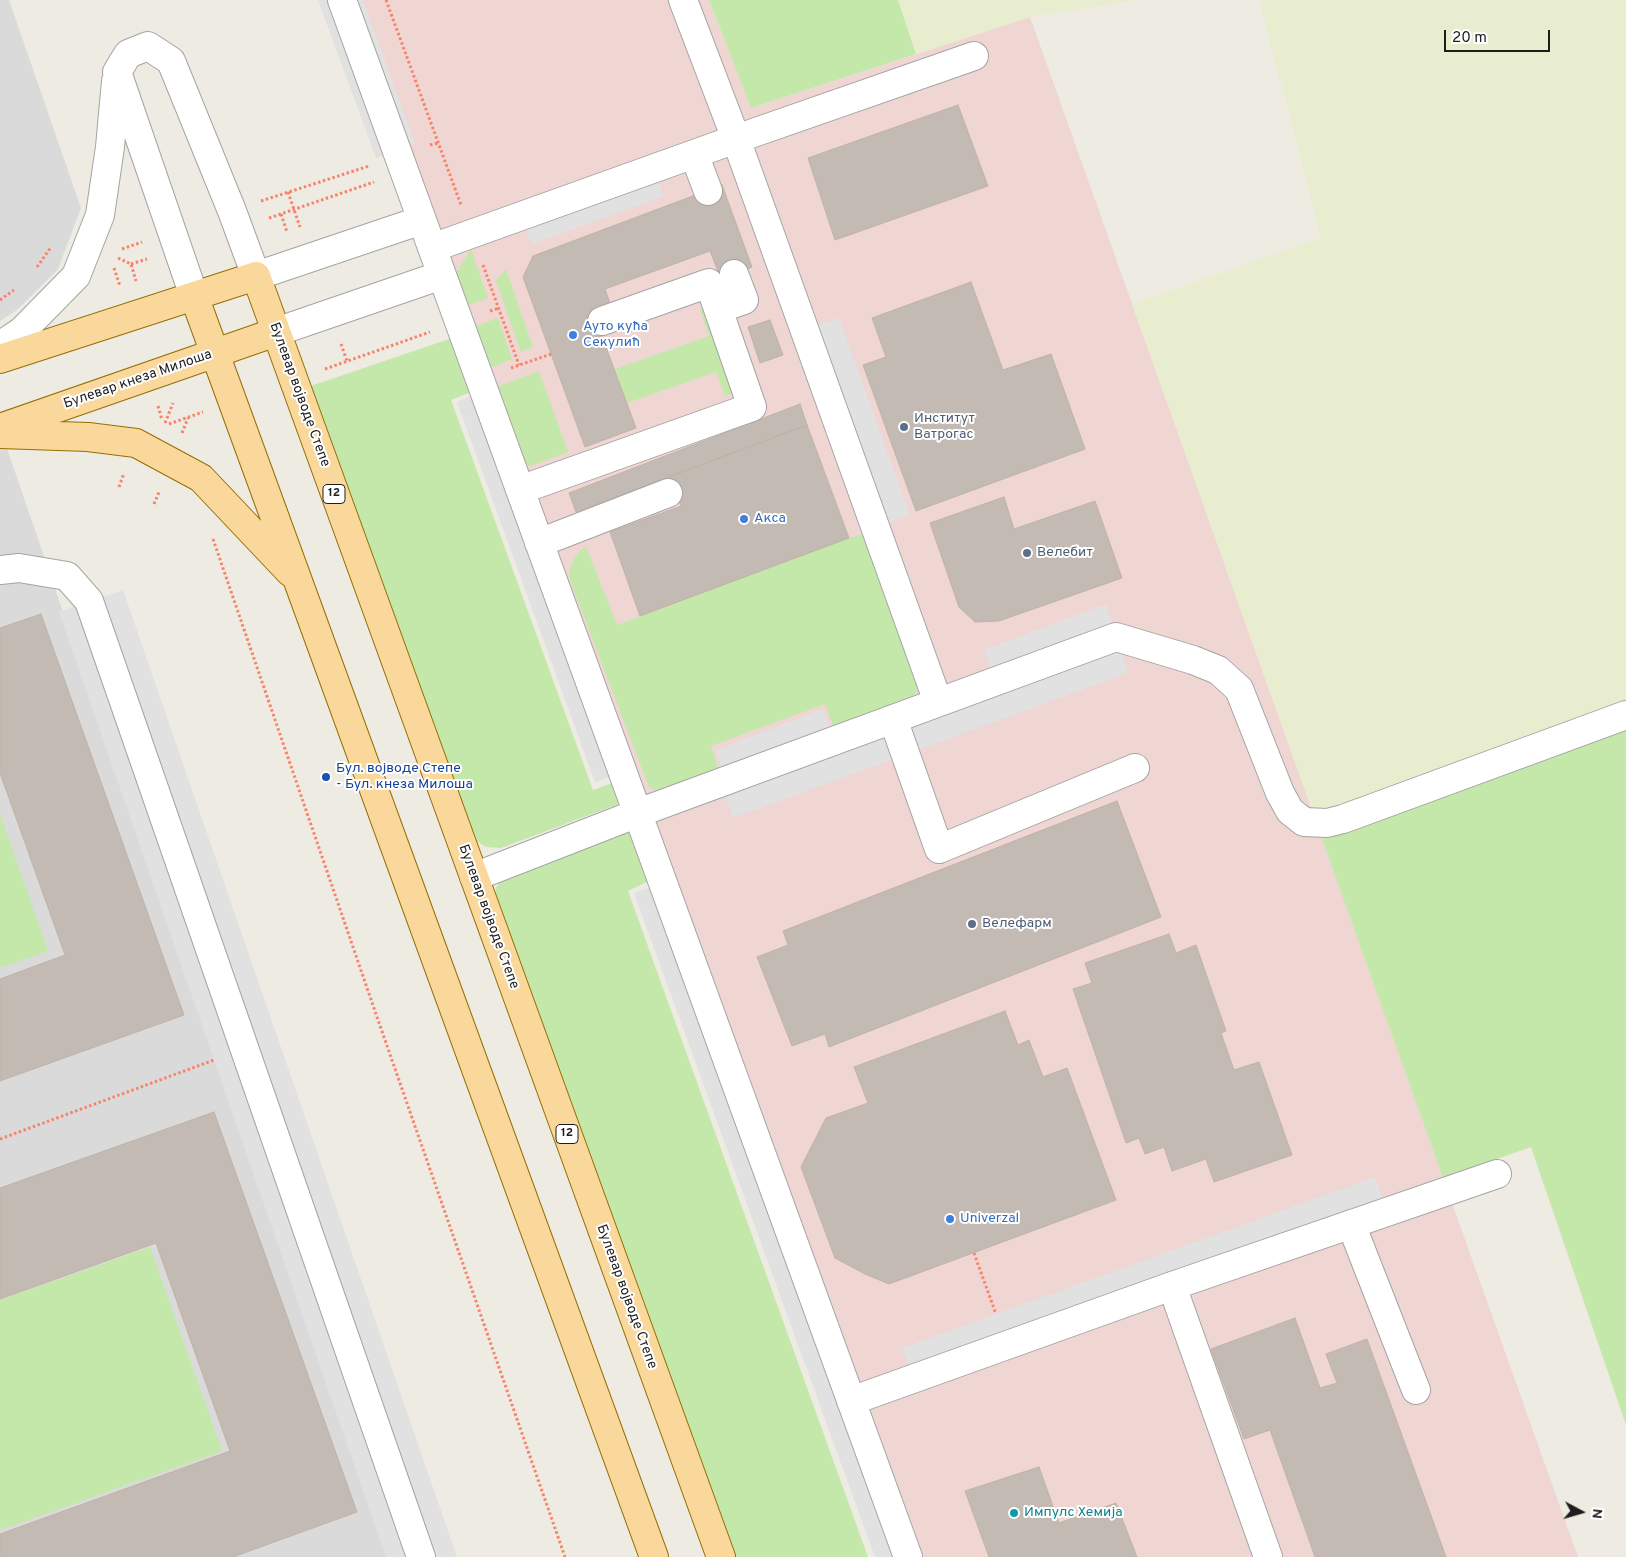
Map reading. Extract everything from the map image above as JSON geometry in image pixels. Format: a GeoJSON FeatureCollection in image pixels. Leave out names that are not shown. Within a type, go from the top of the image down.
{"type":"FeatureCollection","features":[{"type":"Feature","properties":{"kind":"main road"},"geometry":{"type":"LineString","coordinates":[[0,359],[256,276]]}},
{"type":"Feature","properties":{"kind":"main road","name":"Булевар војводе Степе"},"geometry":{"type":"LineString","coordinates":[[256,276],[721,1557]]}},
{"type":"Feature","properties":{"kind":"main road"},"geometry":{"type":"LineString","coordinates":[[194,296],[654,1557]]}},
{"type":"Feature","properties":{"kind":"main road","name":"Булевар кнеза Милоша"},"geometry":{"type":"LineString","coordinates":[[0,428],[276,332]]}},
{"type":"Feature","properties":{"kind":"main road"},"geometry":{"type":"LineString","coordinates":[[0,434],[88,437],[136,443],[200,478],[248,526],[298,581]]}},
{"type":"Feature","properties":{"kind":"street"},"geometry":{"type":"LineString","coordinates":[[342,0],[908,1557]]}},
{"type":"Feature","properties":{"kind":"street"},"geometry":{"type":"LineString","coordinates":[[683,0],[736,139],[938,702]]}},
{"type":"Feature","properties":{"kind":"street"},"geometry":{"type":"LineString","coordinates":[[0,346],[22,331],[76,276],[100,215],[110,147],[117,72],[128,54],[148,46],[171,61],[256,276],[422,220]]}},
{"type":"Feature","properties":{"kind":"street"},"geometry":{"type":"LineString","coordinates":[[432,248],[974,56]]}},
{"type":"Feature","properties":{"kind":"street"},"geometry":{"type":"LineString","coordinates":[[117,72],[194,296]]}},
{"type":"Feature","properties":{"kind":"street"},"geometry":{"type":"LineString","coordinates":[[694,154],[708,191]]}},
{"type":"Feature","properties":{"kind":"street"},"geometry":{"type":"LineString","coordinates":[[718,309],[744,300],[734,274]]}},
{"type":"Feature","properties":{"kind":"street"},"geometry":{"type":"LineString","coordinates":[[276,332],[442,275]]}},
{"type":"Feature","properties":{"kind":"street"},"geometry":{"type":"LineString","coordinates":[[520,490],[752,407],[709,283],[602,321]]}},
{"type":"Feature","properties":{"kind":"street"},"geometry":{"type":"LineString","coordinates":[[539,542],[668,493]]}},
{"type":"Feature","properties":{"kind":"street"},"geometry":{"type":"LineString","coordinates":[[0,570],[19,568],[67,576],[89,601],[421,1557]]}},
{"type":"Feature","properties":{"kind":"street"},"geometry":{"type":"LineString","coordinates":[[474,877],[638,813],[1116,637],[1193,660],[1218,670],[1239,689],[1280,793],[1290,810],[1304,822],[1327,823],[1343,820],[1626,715]]}},
{"type":"Feature","properties":{"kind":"street"},"geometry":{"type":"LineString","coordinates":[[893,719],[939,848],[1135,768]]}},
{"type":"Feature","properties":{"kind":"street"},"geometry":{"type":"LineString","coordinates":[[851,1401],[1172,1286],[1497,1174]]}},
{"type":"Feature","properties":{"kind":"street"},"geometry":{"type":"LineString","coordinates":[[1351,1224],[1416,1390]]}},
{"type":"Feature","properties":{"kind":"street"},"geometry":{"type":"LineString","coordinates":[[1172,1286],[1268,1557]]}},
{"type":"Feature","properties":{"kind":"path"},"geometry":{"type":"LineString","coordinates":[[386,0],[519,366]]}},
{"type":"Feature","properties":{"kind":"path"},"geometry":{"type":"LineString","coordinates":[[232,212],[438,143]]}},
{"type":"Feature","properties":{"kind":"path"},"geometry":{"type":"LineString","coordinates":[[117,251],[172,232]]}},
{"type":"Feature","properties":{"kind":"path"},"geometry":{"type":"LineString","coordinates":[[480,380],[551,354]]}},
{"type":"Feature","properties":{"kind":"path"},"geometry":{"type":"LineString","coordinates":[[117,469],[125,471]]}},
{"type":"Feature","properties":{"kind":"path"},"geometry":{"type":"LineString","coordinates":[[213,539],[565,1557]]}},
{"type":"Feature","properties":{"kind":"path"},"geometry":{"type":"LineString","coordinates":[[0,1139],[245,1048]]}},
{"type":"Feature","properties":{"kind":"path"},"geometry":{"type":"LineString","coordinates":[[974,1253],[1007,1346]]}},
{"type":"Feature","properties":{"kind":"shaded area"},"geometry":{"type":"Polygon","coordinates":[[[0,0],[9,0],[81,208],[58,269],[17,310],[0,321],[0,0]]]}},
{"type":"Feature","properties":{"kind":"shaded area"},"geometry":{"type":"Polygon","coordinates":[[[318,0],[363,0],[415,143],[376,158],[318,0]]]}},
{"type":"Feature","properties":{"kind":"shaded area"},"geometry":{"type":"Polygon","coordinates":[[[352,0],[709,0],[751,108],[1030,17],[1578,1557],[918,1557],[352,0]]]}},
{"type":"Feature","properties":{"kind":"shaded area"},"geometry":{"type":"Polygon","coordinates":[[[654,168],[664,196],[532,244],[524,226],[654,168]]]}},
{"type":"Feature","properties":{"kind":"shaded area"},"geometry":{"type":"Polygon","coordinates":[[[839,318],[910,515],[876,528],[804,329],[839,318]]]}},
{"type":"Feature","properties":{"kind":"shaded area"},"geometry":{"type":"Polygon","coordinates":[[[484,391],[623,772],[595,782],[457,402],[484,391]]]}},
{"type":"Feature","properties":{"kind":"shaded area"},"geometry":{"type":"Polygon","coordinates":[[[0,428],[387,1557],[0,1557],[0,428]]]}},
{"type":"Feature","properties":{"kind":"shaded area"},"geometry":{"type":"Polygon","coordinates":[[[123,590],[457,1557],[386,1557],[59,612],[123,590]]]}},
{"type":"Feature","properties":{"kind":"shaded area"},"geometry":{"type":"Polygon","coordinates":[[[1106,604],[1128,673],[733,818],[720,782],[726,780],[716,750],[823,709],[835,740],[995,681],[984,650],[1106,604]]]}},
{"type":"Feature","properties":{"kind":"shaded area"},"geometry":{"type":"Polygon","coordinates":[[[663,883],[908,1557],[875,1557],[634,893],[663,883]]]}},
{"type":"Feature","properties":{"kind":"shaded area"},"geometry":{"type":"Polygon","coordinates":[[[1375,1177],[1386,1208],[914,1379],[902,1348],[1375,1177]]]}},
{"type":"Feature","properties":{"kind":"green space"},"geometry":{"type":"Polygon","coordinates":[[[709,0],[898,0],[916,54],[751,108],[709,0]]]}},
{"type":"Feature","properties":{"kind":"green space"},"geometry":{"type":"Polygon","coordinates":[[[898,0],[1137,0],[1030,17],[916,54],[898,0]]]}},
{"type":"Feature","properties":{"kind":"green space"},"geometry":{"type":"Polygon","coordinates":[[[1259,0],[1626,0],[1626,728],[1321,836],[1132,304],[1321,238],[1259,0]]]}},
{"type":"Feature","properties":{"kind":"green space"},"geometry":{"type":"Polygon","coordinates":[[[471,249],[488,298],[466,306],[456,273],[471,249]]]}},
{"type":"Feature","properties":{"kind":"green space"},"geometry":{"type":"Polygon","coordinates":[[[506,269],[533,347],[521,352],[496,281],[506,269]]]}},
{"type":"Feature","properties":{"kind":"green space"},"geometry":{"type":"Polygon","coordinates":[[[710,307],[739,391],[725,396],[716,372],[627,403],[615,369],[709,336],[700,310],[710,307]]]}},
{"type":"Feature","properties":{"kind":"green space"},"geometry":{"type":"Polygon","coordinates":[[[498,318],[512,359],[488,369],[474,327],[498,318]]]}},
{"type":"Feature","properties":{"kind":"green space"},"geometry":{"type":"Polygon","coordinates":[[[455,337],[474,391],[451,400],[593,790],[618,781],[624,802],[501,848],[486,847],[469,836],[305,388],[455,337]]]}},
{"type":"Feature","properties":{"kind":"green space"},"geometry":{"type":"Polygon","coordinates":[[[539,371],[568,452],[531,466],[524,463],[496,387],[539,371]]]}},
{"type":"Feature","properties":{"kind":"green space"},"geometry":{"type":"Polygon","coordinates":[[[864,534],[916,675],[917,688],[906,707],[836,734],[825,704],[711,746],[721,777],[658,792],[649,787],[570,580],[569,570],[578,553],[586,546],[617,625],[864,534]]]}},
{"type":"Feature","properties":{"kind":"green space"},"geometry":{"type":"Polygon","coordinates":[[[1626,728],[1626,1425],[1531,1147],[1443,1178],[1321,836],[1626,728]]]}},
{"type":"Feature","properties":{"kind":"green space"},"geometry":{"type":"Polygon","coordinates":[[[0,814],[48,951],[0,968],[0,814]]]}},
{"type":"Feature","properties":{"kind":"green space"},"geometry":{"type":"Polygon","coordinates":[[[631,827],[651,880],[628,891],[868,1557],[731,1557],[494,908],[496,888],[505,875],[631,827]]]}},
{"type":"Feature","properties":{"kind":"green space"},"geometry":{"type":"Polygon","coordinates":[[[150,1247],[222,1451],[0,1530],[0,1300],[150,1247]]]}},
{"type":"Feature","properties":{"kind":"building"},"geometry":{"type":"Polygon","coordinates":[[[958,105],[988,186],[835,240],[808,158],[958,105]]]}},
{"type":"Feature","properties":{"kind":"building","name":"Ауто кућа Секулић"},"geometry":{"type":"Polygon","coordinates":[[[722,185],[752,267],[721,279],[710,251],[605,289],[611,306],[593,312],[636,428],[585,447],[523,277],[533,256],[722,185]]]}},
{"type":"Feature","properties":{"kind":"building"},"geometry":{"type":"Polygon","coordinates":[[[971,282],[1003,370],[1051,354],[1085,449],[916,511],[863,365],[886,357],[872,318],[971,282]]]}},
{"type":"Feature","properties":{"kind":"building"},"geometry":{"type":"Polygon","coordinates":[[[770,320],[783,355],[760,363],[748,327],[770,320]]]}},
{"type":"Feature","properties":{"kind":"building"},"geometry":{"type":"Polygon","coordinates":[[[800,404],[807,425],[576,512],[569,493],[800,404]]]}},
{"type":"Feature","properties":{"kind":"building","name":"Акса"},"geometry":{"type":"Polygon","coordinates":[[[807,425],[849,538],[640,616],[610,532],[681,506],[669,477],[807,425]]]}},
{"type":"Feature","properties":{"kind":"building","name":"Велебит"},"geometry":{"type":"Polygon","coordinates":[[[1004,497],[1014,529],[1095,501],[1122,578],[999,621],[975,622],[959,607],[930,523],[1004,497]]]}},
{"type":"Feature","properties":{"kind":"building"},"geometry":{"type":"Polygon","coordinates":[[[41,614],[184,1015],[0,1081],[0,979],[65,955],[0,773],[0,628],[41,614]]]}},
{"type":"Feature","properties":{"kind":"building","name":"Велефарм"},"geometry":{"type":"Polygon","coordinates":[[[1117,801],[1161,917],[829,1047],[825,1034],[792,1046],[757,957],[788,945],[783,931],[1117,801]]]}},
{"type":"Feature","properties":{"kind":"building"},"geometry":{"type":"Polygon","coordinates":[[[1169,934],[1176,953],[1196,945],[1226,1031],[1221,1033],[1234,1070],[1259,1062],[1292,1155],[1214,1182],[1206,1159],[1172,1171],[1164,1147],[1145,1154],[1139,1138],[1126,1143],[1073,989],[1092,983],[1085,963],[1169,934]]]}},
{"type":"Feature","properties":{"kind":"building"},"geometry":{"type":"Polygon","coordinates":[[[1005,1011],[1018,1045],[1029,1040],[1043,1077],[1067,1068],[1116,1200],[889,1284],[835,1258],[801,1167],[826,1118],[868,1103],[854,1067],[1005,1011]]]}},
{"type":"Feature","properties":{"kind":"building"},"geometry":{"type":"Polygon","coordinates":[[[214,1112],[357,1512],[233,1557],[0,1557],[0,1534],[230,1451],[156,1243],[0,1299],[0,1188],[214,1112]]]}},
{"type":"Feature","properties":{"kind":"building"},"geometry":{"type":"Polygon","coordinates":[[[1295,1318],[1320,1388],[1337,1383],[1326,1354],[1367,1339],[1446,1557],[1315,1557],[1270,1430],[1244,1439],[1211,1349],[1295,1318]]]}},
{"type":"Feature","properties":{"kind":"building","name":"Импулс Хемија"},"geometry":{"type":"Polygon","coordinates":[[[1039,1467],[1059,1523],[1116,1503],[1137,1557],[989,1557],[965,1491],[1039,1467]]]}},
{"type":"Feature","properties":{"kind":"place","name":"Ауто кућа Секулић"},"geometry":{"type":"Point","coordinates":[573,335]}},
{"type":"Feature","properties":{"kind":"place","name":"Институт Ватрогас"},"geometry":{"type":"Point","coordinates":[904,427]}},
{"type":"Feature","properties":{"kind":"place","name":"Акса"},"geometry":{"type":"Point","coordinates":[744,519]}},
{"type":"Feature","properties":{"kind":"place","name":"Велебит"},"geometry":{"type":"Point","coordinates":[1027,553]}},
{"type":"Feature","properties":{"kind":"place","name":"Бул. војводе Степе - Бул. кнеза Милоша"},"geometry":{"type":"Point","coordinates":[326,777]}},
{"type":"Feature","properties":{"kind":"place","name":"Велефарм"},"geometry":{"type":"Point","coordinates":[972,924]}},
{"type":"Feature","properties":{"kind":"place","name":"Univerzal"},"geometry":{"type":"Point","coordinates":[950,1219]}},
{"type":"Feature","properties":{"kind":"place","name":"Импулс Хемија"},"geometry":{"type":"Point","coordinates":[1014,1513]}}]}
